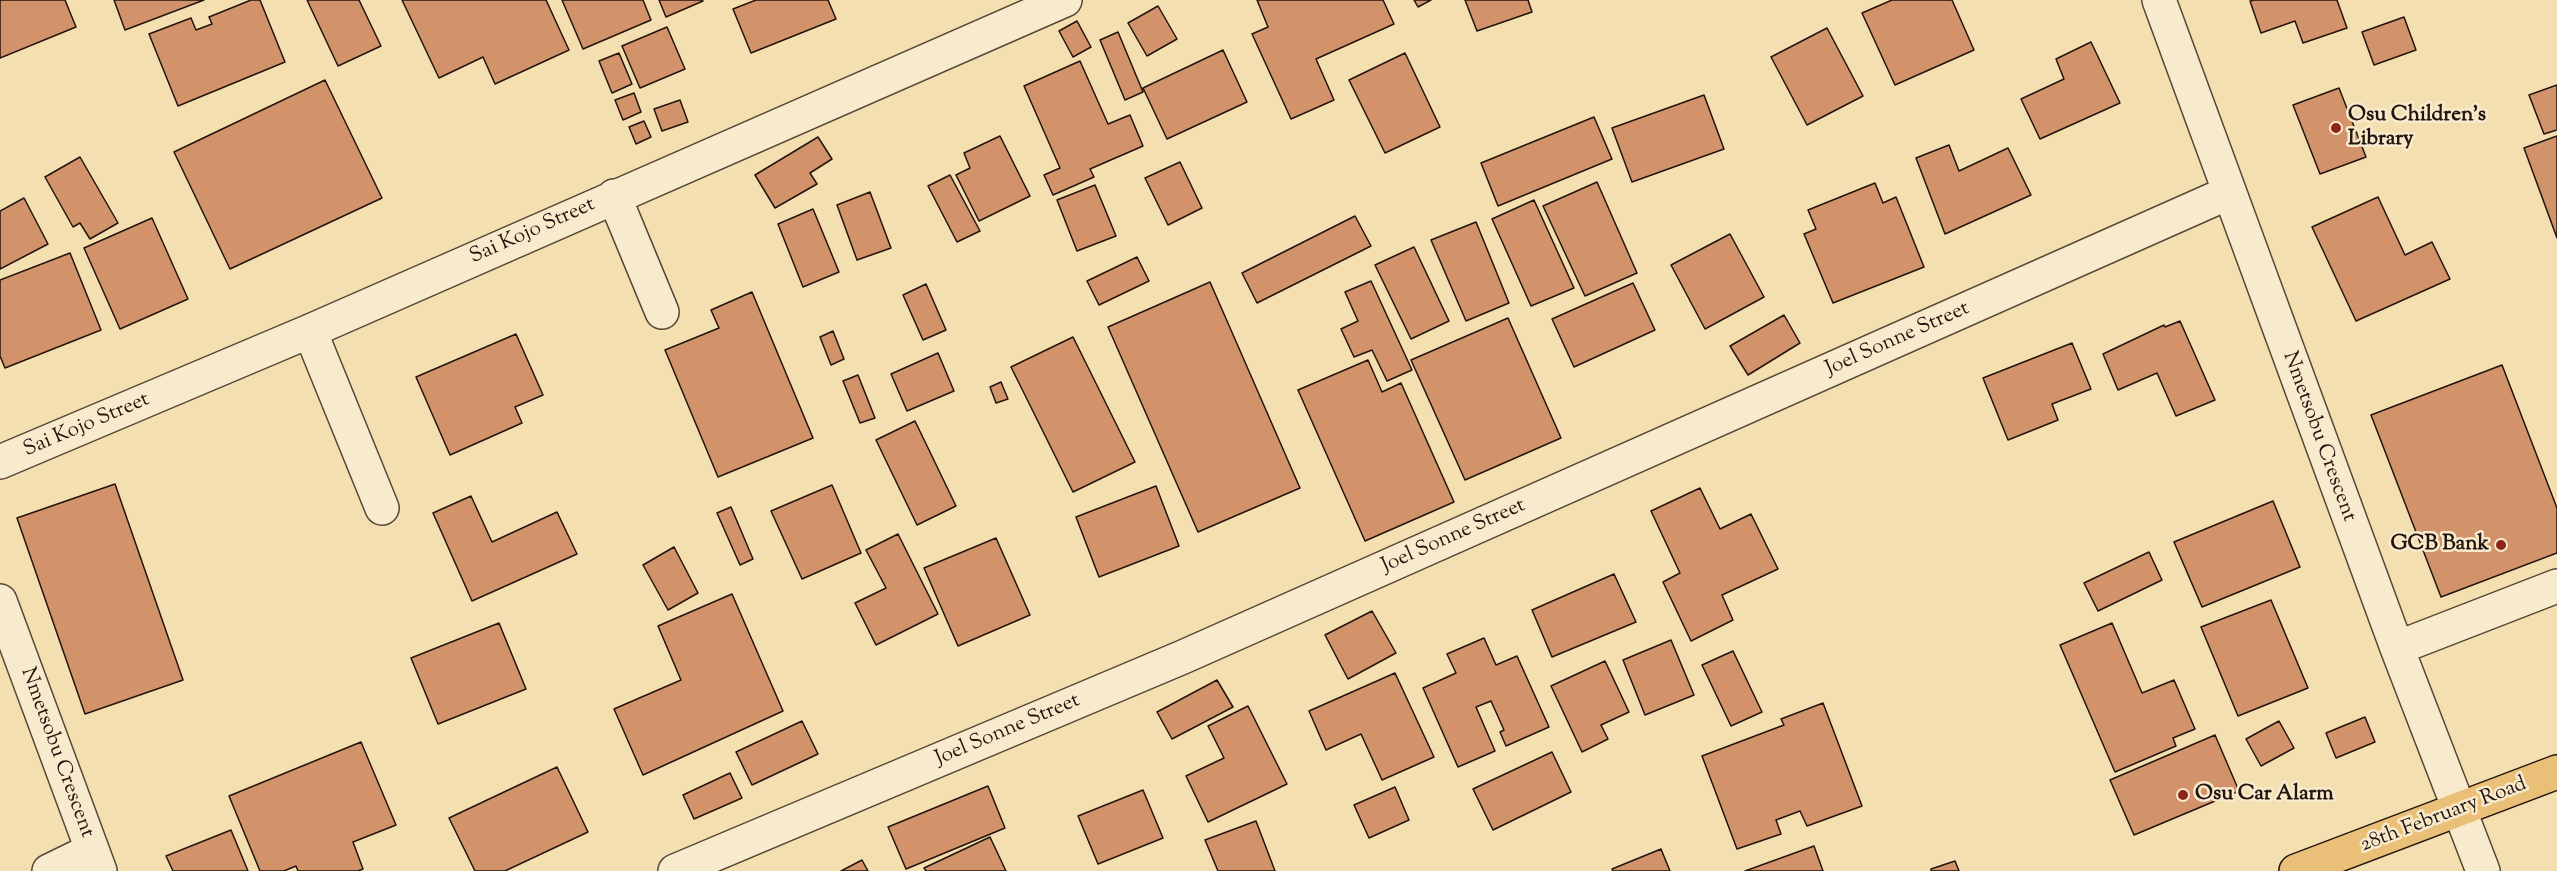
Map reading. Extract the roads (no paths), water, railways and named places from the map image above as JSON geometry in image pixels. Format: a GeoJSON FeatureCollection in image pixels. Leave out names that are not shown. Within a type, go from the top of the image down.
{"type":"FeatureCollection","features":[{"type":"Feature","properties":{"kind":"main road","name":"28th February Road"},"geometry":{"type":"LineString","coordinates":[[2296,871],[2460,811],[2557,772]]}},
{"type":"Feature","properties":{"kind":"street","name":"Sai Kojo Street"},"geometry":{"type":"LineString","coordinates":[[0,462],[310,331],[1065,0]]}},
{"type":"Feature","properties":{"kind":"street","name":"Nmetsobu Crescent"},"geometry":{"type":"LineString","coordinates":[[2159,0],[2397,648],[2483,871]]}},
{"type":"Feature","properties":{"kind":"street","name":"Joel Sonne Street"},"geometry":{"type":"LineString","coordinates":[[675,871],[1183,657],[2228,193]]}},
{"type":"Feature","properties":{"kind":"street"},"geometry":{"type":"LineString","coordinates":[[614,196],[662,312]]}},
{"type":"Feature","properties":{"kind":"street"},"geometry":{"type":"LineString","coordinates":[[310,331],[382,508]]}},
{"type":"Feature","properties":{"kind":"street"},"geometry":{"type":"LineString","coordinates":[[2397,648],[2557,586]]}},
{"type":"Feature","properties":{"kind":"street","name":"Nmetsobu Crescent"},"geometry":{"type":"LineString","coordinates":[[0,601],[96,861]]}},
{"type":"Feature","properties":{"kind":"street"},"geometry":{"type":"LineString","coordinates":[[49,871],[96,861]]}},
{"type":"Feature","properties":{"kind":"place","name":"Osu Children's Library"},"geometry":{"type":"Point","coordinates":[2336,128]}},
{"type":"Feature","properties":{"kind":"place","name":"GCB Bank"},"geometry":{"type":"Point","coordinates":[2501,545]}},
{"type":"Feature","properties":{"kind":"place","name":"Osu Car Alarm"},"geometry":{"type":"Point","coordinates":[2183,795]}}]}
